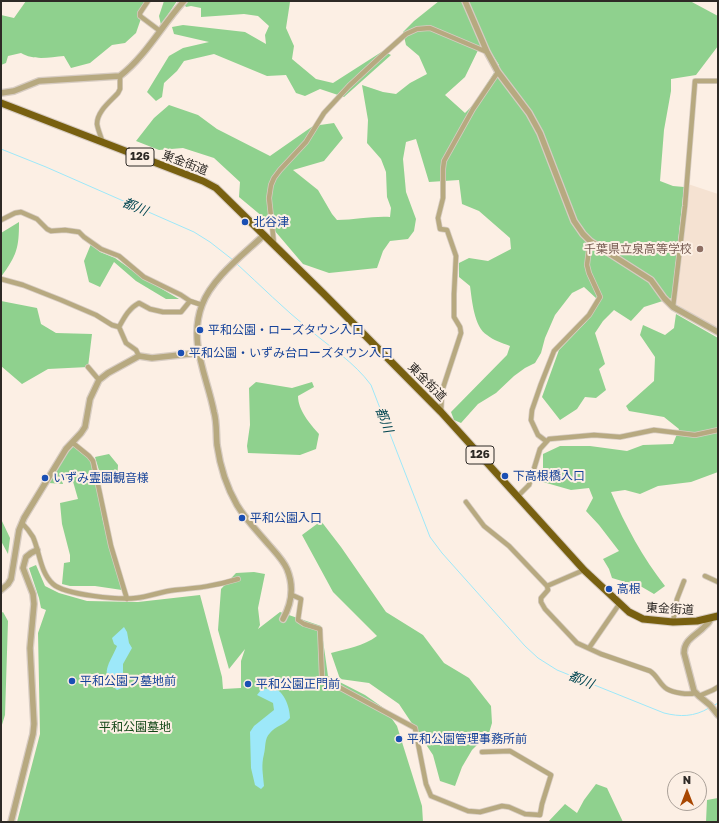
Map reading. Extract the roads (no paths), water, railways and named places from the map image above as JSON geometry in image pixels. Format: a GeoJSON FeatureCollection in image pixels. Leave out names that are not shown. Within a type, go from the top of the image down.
{"type":"FeatureCollection","features":[{"type":"Feature","properties":{"kind":"highway","name":"東金街道"},"geometry":{"type":"LineString","coordinates":[[1,103],[103,142],[216,188],[274,244],[441,412],[584,570],[620,603],[638,617],[648,620],[697,622],[715,617]]}},
{"type":"Feature","properties":{"kind":"street"},"geometry":{"type":"LineString","coordinates":[[148,1],[140,13],[140,16],[160,31]]}},
{"type":"Feature","properties":{"kind":"street"},"geometry":{"type":"LineString","coordinates":[[1,93],[14,91],[39,81],[120,76],[130,67],[184,1]]}},
{"type":"Feature","properties":{"kind":"street"},"geometry":{"type":"LineString","coordinates":[[465,1],[486,52],[498,72],[534,121],[574,221],[583,234],[590,241],[651,280],[664,298],[673,307],[718,332]]}},
{"type":"Feature","properties":{"kind":"street"},"geometry":{"type":"LineString","coordinates":[[274,244],[269,198],[271,185],[274,178],[306,142],[324,113],[349,86],[378,59],[406,34],[417,29],[430,28],[486,52]]}},
{"type":"Feature","properties":{"kind":"street"},"geometry":{"type":"LineString","coordinates":[[441,412],[442,391],[461,333],[460,327],[454,317],[456,256],[447,230],[440,229],[438,218],[443,198],[444,161],[473,109],[498,72]]}},
{"type":"Feature","properties":{"kind":"street"},"geometry":{"type":"LineString","coordinates":[[103,142],[98,129],[98,118],[101,112],[120,89],[120,76]]}},
{"type":"Feature","properties":{"kind":"street"},"geometry":{"type":"LineString","coordinates":[[673,307],[685,206],[695,81],[718,81]]}},
{"type":"Feature","properties":{"kind":"street"},"geometry":{"type":"LineString","coordinates":[[1,220],[15,213],[21,212],[37,218],[47,229],[51,231],[65,230],[79,232],[101,249],[119,256],[144,277],[182,295],[190,301],[202,305]]}},
{"type":"Feature","properties":{"kind":"street"},"geometry":{"type":"LineString","coordinates":[[264,235],[229,268],[216,283],[202,305],[197,330],[198,353],[213,402],[216,417],[217,444],[225,481],[246,518],[282,560],[287,570],[292,596],[283,619]]}},
{"type":"Feature","properties":{"kind":"street"},"geometry":{"type":"LineString","coordinates":[[546,441],[538,435],[531,420],[532,410],[541,384],[554,351],[589,315],[600,297],[587,265],[590,241]]}},
{"type":"Feature","properties":{"kind":"street"},"geometry":{"type":"LineString","coordinates":[[1,279],[23,285],[61,300],[119,327],[126,344],[136,350],[139,356]]}},
{"type":"Feature","properties":{"kind":"street"},"geometry":{"type":"LineString","coordinates":[[119,327],[128,312],[139,302],[150,309],[163,312],[181,312],[190,301]]}},
{"type":"Feature","properties":{"kind":"street"},"geometry":{"type":"LineString","coordinates":[[1,590],[11,579],[19,530],[22,523],[63,454],[81,434],[85,427],[90,399],[99,380],[108,372],[139,356],[152,358],[198,353]]}},
{"type":"Feature","properties":{"kind":"street"},"geometry":{"type":"LineString","coordinates":[[88,367],[99,380]]}},
{"type":"Feature","properties":{"kind":"street"},"geometry":{"type":"LineString","coordinates":[[517,497],[529,485],[540,449],[546,441],[551,439],[585,435],[620,437],[650,430],[695,435],[718,430]]}},
{"type":"Feature","properties":{"kind":"street"},"geometry":{"type":"LineString","coordinates":[[72,443],[93,461],[106,528],[127,599]]}},
{"type":"Feature","properties":{"kind":"street"},"geometry":{"type":"LineString","coordinates":[[466,502],[484,526],[509,546],[547,586],[548,590],[541,598],[541,602],[545,609],[577,642],[601,654],[654,673],[667,689],[697,695],[714,690],[718,687]]}},
{"type":"Feature","properties":{"kind":"street"},"geometry":{"type":"LineString","coordinates":[[22,523],[32,536],[45,574],[54,586],[76,594],[127,599],[153,596],[174,590],[207,587],[238,579]]}},
{"type":"Feature","properties":{"kind":"street"},"geometry":{"type":"LineString","coordinates":[[11,822],[33,734],[34,724],[30,648],[34,604],[33,594],[23,568],[26,557],[37,550]]}},
{"type":"Feature","properties":{"kind":"street"},"geometry":{"type":"LineString","coordinates":[[547,586],[584,570]]}},
{"type":"Feature","properties":{"kind":"street"},"geometry":{"type":"LineString","coordinates":[[705,576],[718,582]]}},
{"type":"Feature","properties":{"kind":"street"},"geometry":{"type":"LineString","coordinates":[[673,622],[677,600],[684,581]]}},
{"type":"Feature","properties":{"kind":"street"},"geometry":{"type":"LineString","coordinates":[[292,596],[301,599],[298,620],[304,624],[320,629],[322,678],[415,728],[426,784],[431,796],[468,811],[480,812],[502,806],[509,807],[525,814],[540,815],[551,775],[510,751],[482,752]]}},
{"type":"Feature","properties":{"kind":"street"},"geometry":{"type":"LineString","coordinates":[[589,648],[620,603]]}},
{"type":"Feature","properties":{"kind":"street"},"geometry":{"type":"LineString","coordinates":[[715,617],[689,640],[684,647],[692,688],[697,695],[710,705],[718,715]]}},
{"type":"Feature","properties":{"kind":"water"},"geometry":{"type":"Polygon","coordinates":[[[124,627],[132,648],[123,664],[123,674],[126,685],[117,690],[108,678],[107,668],[117,646],[114,644],[112,638],[124,627]]]}},
{"type":"Feature","properties":{"kind":"water"},"geometry":{"type":"Polygon","coordinates":[[[270,688],[279,691],[285,698],[289,709],[290,718],[268,735],[262,770],[264,786],[261,789],[255,785],[251,768],[250,732],[254,726],[274,710],[273,703],[257,695],[261,690],[270,688]]]}},
{"type":"Feature","properties":{"kind":"waterway","name":"都川"},"geometry":{"type":"LineString","coordinates":[[1,149],[46,167],[194,232],[210,242],[233,260]]}},
{"type":"Feature","properties":{"kind":"waterway","name":"都川"},"geometry":{"type":"LineString","coordinates":[[237,264],[291,314],[350,362],[371,385],[430,537],[442,553],[525,646],[538,658],[557,670],[664,713],[692,715],[709,708]]}},
{"type":"Feature","properties":{"kind":"waterway","name":"都川"},"geometry":{"type":"LineString","coordinates":[[713,706],[718,703]]}},
{"type":"Feature","properties":{"kind":"place","name":"北谷津"},"geometry":{"type":"Point","coordinates":[245,222]}},
{"type":"Feature","properties":{"kind":"place","name":"千葉県立泉高等学校"},"geometry":{"type":"Point","coordinates":[700,249]}},
{"type":"Feature","properties":{"kind":"place","name":"平和公園・ローズタウン入口"},"geometry":{"type":"Point","coordinates":[200,330]}},
{"type":"Feature","properties":{"kind":"place","name":"平和公園・いずみ台ローズタウン入口"},"geometry":{"type":"Point","coordinates":[181,353]}},
{"type":"Feature","properties":{"kind":"place","name":"下高根橋入口"},"geometry":{"type":"Point","coordinates":[505,476]}},
{"type":"Feature","properties":{"kind":"place","name":"いずみ霊園観音様"},"geometry":{"type":"Point","coordinates":[45,478]}},
{"type":"Feature","properties":{"kind":"place","name":"平和公園入口"},"geometry":{"type":"Point","coordinates":[242,518]}},
{"type":"Feature","properties":{"kind":"place","name":"高根"},"geometry":{"type":"Point","coordinates":[609,589]}},
{"type":"Feature","properties":{"kind":"place","name":"平和公園フ墓地前"},"geometry":{"type":"Point","coordinates":[72,681]}},
{"type":"Feature","properties":{"kind":"place","name":"平和公園正門前"},"geometry":{"type":"Point","coordinates":[248,684]}},
{"type":"Feature","properties":{"kind":"place","name":"平和公園管理事務所前"},"geometry":{"type":"Point","coordinates":[399,739]}},
{"type":"Feature","properties":{"kind":"park label","name":"平和公園墓地"},"geometry":{"type":"Point","coordinates":[135,727]}}]}
